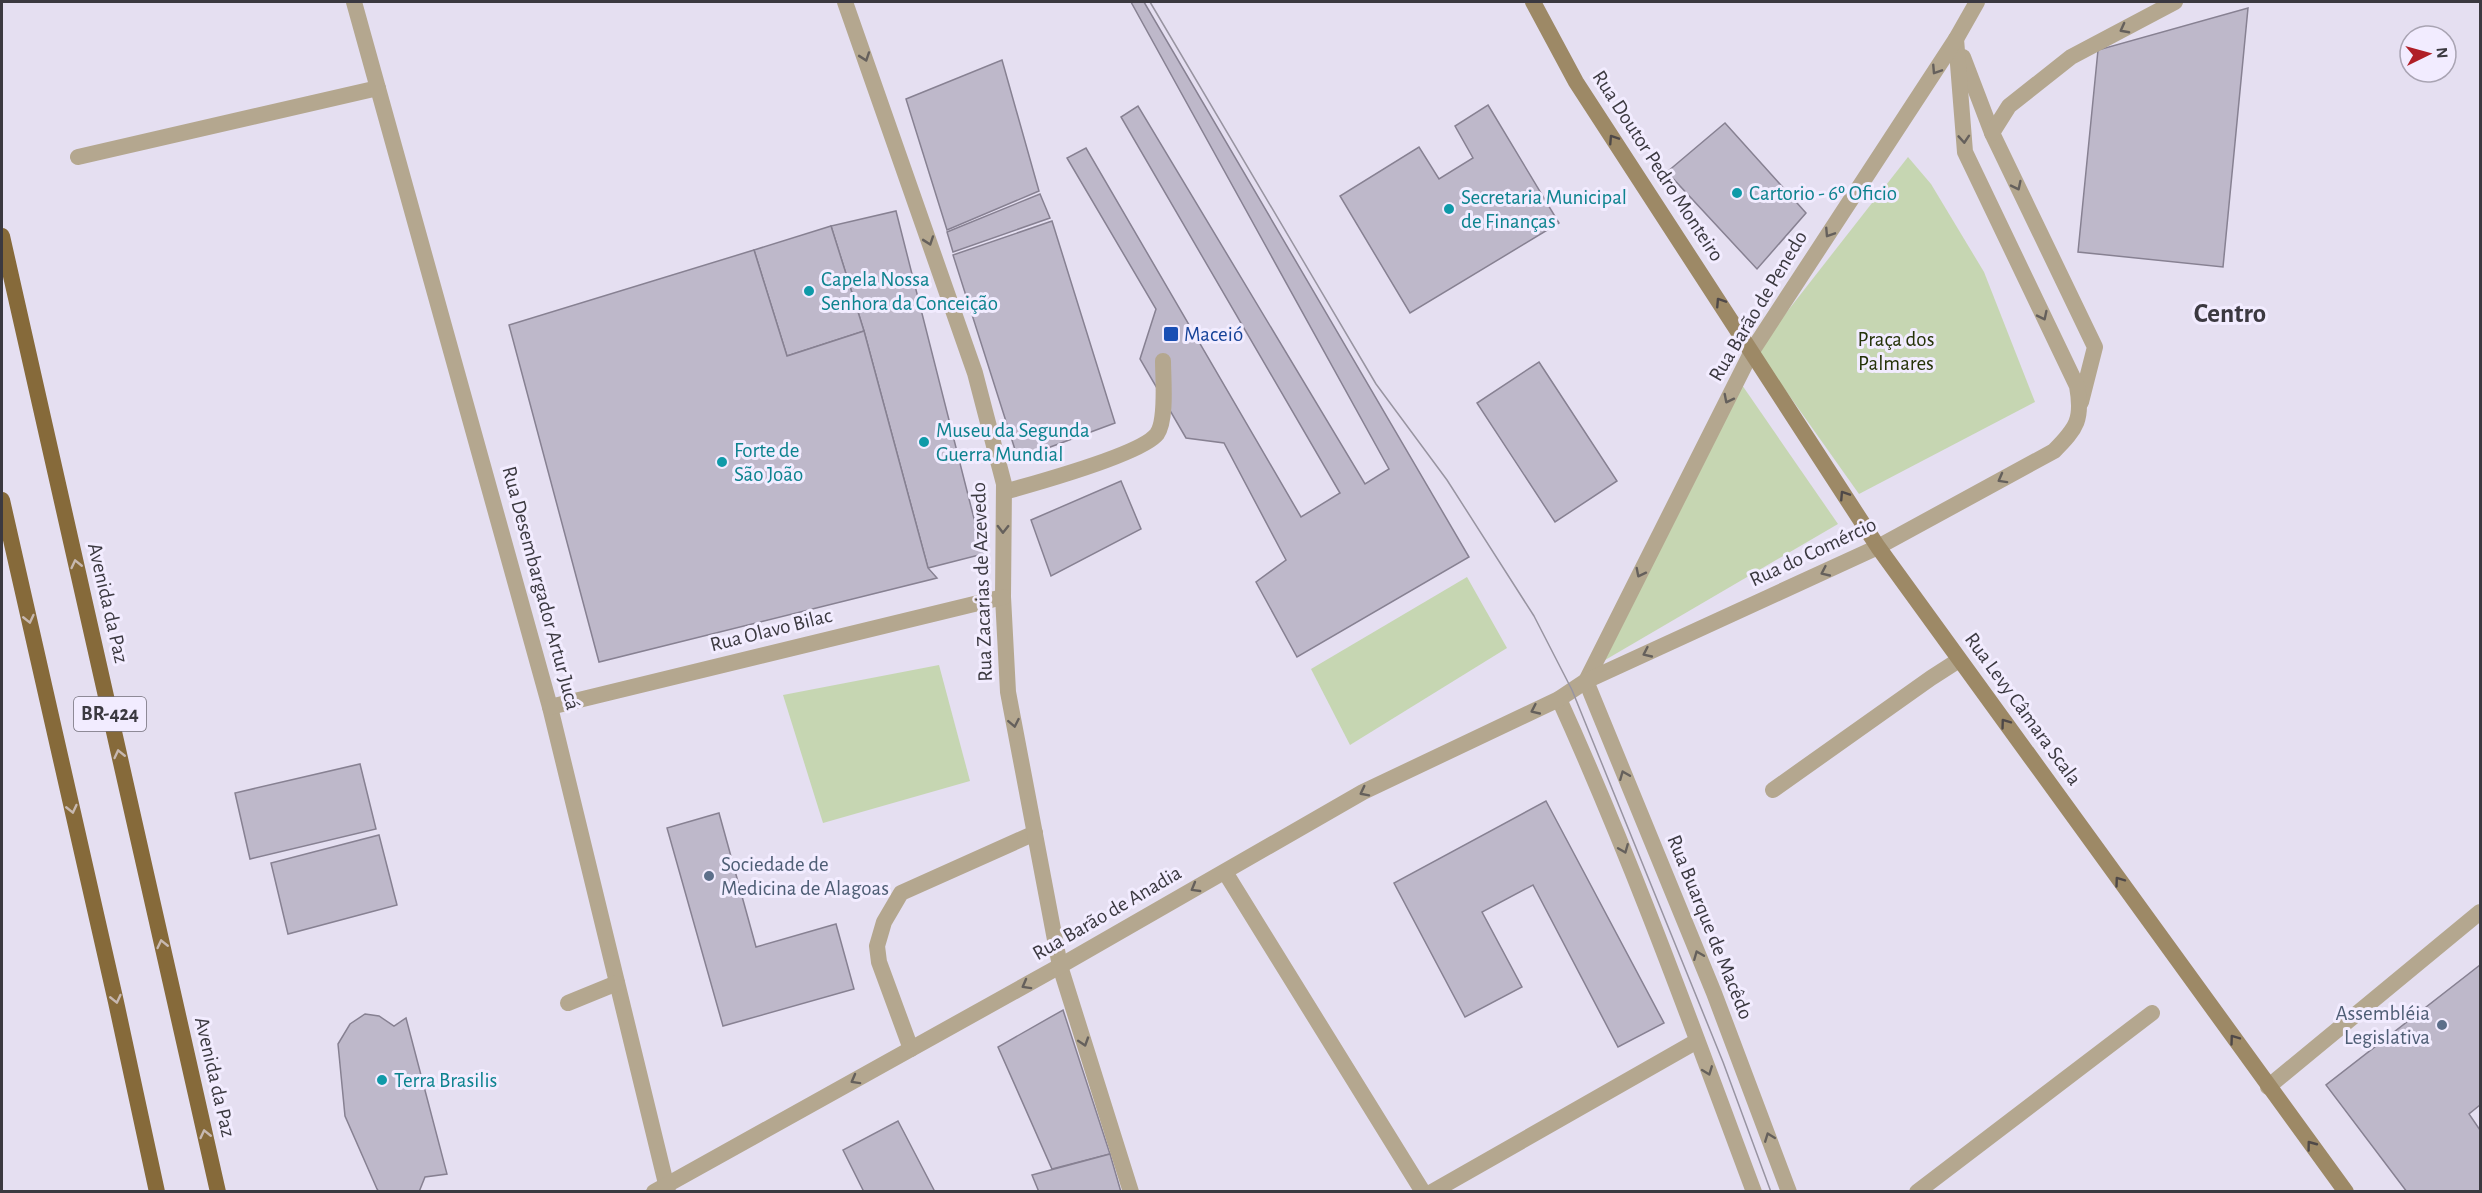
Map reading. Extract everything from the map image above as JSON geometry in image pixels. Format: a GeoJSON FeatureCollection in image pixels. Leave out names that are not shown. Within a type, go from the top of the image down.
{"type":"FeatureCollection","features":[{"type":"Feature","properties":{"kind":"highway","name":"Avenida da Paz"},"geometry":{"type":"LineString","coordinates":[[2,236],[218,1191]]}},
{"type":"Feature","properties":{"kind":"highway","name":"BR-424"},"geometry":{"type":"LineString","coordinates":[[2,500],[114,990],[157,1191]]}},
{"type":"Feature","properties":{"kind":"main road","name":"Rua Doutor Pedro Monteiro"},"geometry":{"type":"LineString","coordinates":[[1533,2],[1576,82],[1752,351]]}},
{"type":"Feature","properties":{"kind":"main road","name":"Rua Levy Câmara Scala"},"geometry":{"type":"LineString","coordinates":[[1752,351],[1878,548],[2268,1087],[2346,1191]]}},
{"type":"Feature","properties":{"kind":"street","name":"Rua Desembargador Artur Jucá"},"geometry":{"type":"LineString","coordinates":[[354,2],[550,707],[617,982],[663,1189]]}},
{"type":"Feature","properties":{"kind":"street","name":"Rua Zacarias de Azevedo"},"geometry":{"type":"LineString","coordinates":[[845,2],[975,373],[1004,484],[1003,597],[1008,692],[1060,966],[1131,1191]]}},
{"type":"Feature","properties":{"kind":"street","name":"Rua Barão de Penedo"},"geometry":{"type":"LineString","coordinates":[[1586,681],[1752,351],[1956,39],[1977,2]]}},
{"type":"Feature","properties":{"kind":"street"},"geometry":{"type":"LineString","coordinates":[[1992,133],[2009,106],[2071,57],[2175,2]]}},
{"type":"Feature","properties":{"kind":"street"},"geometry":{"type":"LineString","coordinates":[[1956,39],[1992,133],[2095,347],[2080,406]]}},
{"type":"Feature","properties":{"kind":"street"},"geometry":{"type":"LineString","coordinates":[[1956,39],[1965,152],[2077,386],[2080,406]]}},
{"type":"Feature","properties":{"kind":"street"},"geometry":{"type":"LineString","coordinates":[[78,157],[378,88]]}},
{"type":"Feature","properties":{"kind":"street"},"geometry":{"type":"LineString","coordinates":[[1004,492],[1130,452],[1158,433],[1162,419],[1163,361]]}},
{"type":"Feature","properties":{"kind":"street","name":"Rua do Comércio"},"geometry":{"type":"LineString","coordinates":[[1586,681],[1878,548],[2054,451],[2078,423],[2080,406]]}},
{"type":"Feature","properties":{"kind":"street","name":"Rua Olavo Bilac"},"geometry":{"type":"LineString","coordinates":[[550,707],[1003,597]]}},
{"type":"Feature","properties":{"kind":"street"},"geometry":{"type":"LineString","coordinates":[[1773,790],[1959,660]]}},
{"type":"Feature","properties":{"kind":"street","name":"Rua Barão de Anadia"},"geometry":{"type":"LineString","coordinates":[[663,1189],[1060,966],[1363,792],[1558,699],[1586,681]]}},
{"type":"Feature","properties":{"kind":"street","name":"Rua Buarque de Macêdo"},"geometry":{"type":"LineString","coordinates":[[1586,681],[1714,993],[1790,1191]]}},
{"type":"Feature","properties":{"kind":"street"},"geometry":{"type":"LineString","coordinates":[[1558,699],[1597,784],[1656,930],[1754,1191]]}},
{"type":"Feature","properties":{"kind":"street"},"geometry":{"type":"LineString","coordinates":[[911,1049],[879,962],[878,946],[884,922],[901,893],[1035,833]]}},
{"type":"Feature","properties":{"kind":"street"},"geometry":{"type":"LineString","coordinates":[[1225,872],[1423,1191]]}},
{"type":"Feature","properties":{"kind":"street"},"geometry":{"type":"LineString","coordinates":[[2268,1087],[2481,912]]}},
{"type":"Feature","properties":{"kind":"street"},"geometry":{"type":"LineString","coordinates":[[568,1003],[617,982]]}},
{"type":"Feature","properties":{"kind":"street"},"geometry":{"type":"LineString","coordinates":[[1917,1191],[2152,1013]]}},
{"type":"Feature","properties":{"kind":"street"},"geometry":{"type":"LineString","coordinates":[[1432,1191],[1697,1041]]}},
{"type":"Feature","properties":{"kind":"green space","name":"Praça dos Palmares"},"geometry":{"type":"Polygon","coordinates":[[[1908,157],[1931,184],[1984,272],[2035,402],[1859,494],[1757,350],[1908,157]]]}},
{"type":"Feature","properties":{"kind":"green space"},"geometry":{"type":"Polygon","coordinates":[[[1742,385],[1838,524],[1600,663],[1742,385]]]}},
{"type":"Feature","properties":{"kind":"green space"},"geometry":{"type":"Polygon","coordinates":[[[1467,577],[1507,648],[1350,745],[1311,669],[1467,577]]]}},
{"type":"Feature","properties":{"kind":"green space"},"geometry":{"type":"Polygon","coordinates":[[[939,665],[970,781],[823,823],[783,695],[939,665]]]}},
{"type":"Feature","properties":{"kind":"building","name":"Maceió"},"geometry":{"type":"Polygon","coordinates":[[[1131,2],[1144,2],[1469,557],[1297,657],[1256,582],[1286,560],[1224,443],[1186,438],[1140,359],[1156,309],[1067,158],[1086,148],[1301,517],[1340,493],[1121,117],[1138,106],[1365,484],[1389,469],[1131,2]]]}},
{"type":"Feature","properties":{"kind":"building"},"geometry":{"type":"Polygon","coordinates":[[[2248,8],[2223,267],[2078,252],[2098,50],[2248,8]]]}},
{"type":"Feature","properties":{"kind":"building"},"geometry":{"type":"Polygon","coordinates":[[[1002,60],[1039,191],[947,230],[906,99],[1002,60]]]}},
{"type":"Feature","properties":{"kind":"building","name":"Secretaria Municipal de Finanças"},"geometry":{"type":"Polygon","coordinates":[[[1488,105],[1559,223],[1410,313],[1340,196],[1419,147],[1439,179],[1473,158],[1455,126],[1488,105]]]}},
{"type":"Feature","properties":{"kind":"building","name":"Cartorio - 6º Oficio"},"geometry":{"type":"Polygon","coordinates":[[[1725,123],[1806,213],[1757,269],[1667,172],[1725,123]]]}},
{"type":"Feature","properties":{"kind":"building"},"geometry":{"type":"Polygon","coordinates":[[[1040,194],[1050,218],[953,252],[947,232],[1040,194]]]}},
{"type":"Feature","properties":{"kind":"building","name":"Museu da Segunda Guerra Mundial"},"geometry":{"type":"Polygon","coordinates":[[[896,211],[983,554],[928,568],[864,331],[831,226],[896,211]]]}},
{"type":"Feature","properties":{"kind":"building"},"geometry":{"type":"Polygon","coordinates":[[[1052,221],[1115,423],[1018,459],[953,255],[1052,221]]]}},
{"type":"Feature","properties":{"kind":"building","name":"Capela Nossa Senhora da Conceição"},"geometry":{"type":"Polygon","coordinates":[[[831,226],[864,331],[787,356],[754,250],[831,226]]]}},
{"type":"Feature","properties":{"kind":"building","name":"Forte de São João"},"geometry":{"type":"Polygon","coordinates":[[[754,250],[787,356],[864,331],[928,568],[937,578],[599,662],[509,325],[754,250]]]}},
{"type":"Feature","properties":{"kind":"building"},"geometry":{"type":"Polygon","coordinates":[[[1539,362],[1617,481],[1555,522],[1477,403],[1539,362]]]}},
{"type":"Feature","properties":{"kind":"building"},"geometry":{"type":"Polygon","coordinates":[[[1121,481],[1141,529],[1051,576],[1031,520],[1121,481]]]}},
{"type":"Feature","properties":{"kind":"building"},"geometry":{"type":"Polygon","coordinates":[[[360,764],[376,829],[250,859],[235,793],[360,764]]]}},
{"type":"Feature","properties":{"kind":"building"},"geometry":{"type":"Polygon","coordinates":[[[1546,801],[1664,1023],[1618,1047],[1533,885],[1482,912],[1522,987],[1465,1017],[1394,883],[1546,801]]]}},
{"type":"Feature","properties":{"kind":"building","name":"Sociedade de Medicina de Alagoas"},"geometry":{"type":"Polygon","coordinates":[[[719,813],[756,947],[836,924],[854,989],[723,1026],[667,828],[719,813]]]}},
{"type":"Feature","properties":{"kind":"building"},"geometry":{"type":"Polygon","coordinates":[[[379,835],[397,905],[288,934],[271,863],[379,835]]]}},
{"type":"Feature","properties":{"kind":"building","name":"Assembléia Legislativa"},"geometry":{"type":"Polygon","coordinates":[[[2480,965],[2480,1105],[2469,1114],[2480,1130],[2480,1192],[2407,1192],[2326,1085],[2480,965]]]}},
{"type":"Feature","properties":{"kind":"building"},"geometry":{"type":"Polygon","coordinates":[[[1063,1010],[1110,1154],[1052,1169],[998,1047],[1063,1010]]]}},
{"type":"Feature","properties":{"kind":"building","name":"Terra Brasilis"},"geometry":{"type":"Polygon","coordinates":[[[365,1014],[379,1016],[394,1026],[406,1018],[447,1174],[425,1177],[419,1192],[379,1192],[345,1116],[338,1044],[350,1024],[365,1014]]]}},
{"type":"Feature","properties":{"kind":"building"},"geometry":{"type":"Polygon","coordinates":[[[898,1121],[935,1192],[864,1192],[843,1150],[898,1121]]]}},
{"type":"Feature","properties":{"kind":"building"},"geometry":{"type":"Polygon","coordinates":[[[1110,1154],[1121,1192],[1039,1192],[1032,1175],[1110,1154]]]}},
{"type":"Feature","properties":{"kind":"tram line"},"geometry":{"type":"LineString","coordinates":[[1150,2],[1376,384],[1447,480],[1534,616],[1572,690],[1723,1062],[1771,1192]]}},
{"type":"Feature","properties":{"kind":"place","name":"Cartorio - 6º Oficio"},"geometry":{"type":"Point","coordinates":[1737,193]}},
{"type":"Feature","properties":{"kind":"place","name":"Secretaria Municipal de Finanças"},"geometry":{"type":"Point","coordinates":[1449,209]}},
{"type":"Feature","properties":{"kind":"place","name":"Capela Nossa Senhora da Conceição"},"geometry":{"type":"Point","coordinates":[809,291]}},
{"type":"Feature","properties":{"kind":"place","name":"Maceió"},"geometry":{"type":"Point","coordinates":[1171,334]}},
{"type":"Feature","properties":{"kind":"place","name":"Museu da Segunda Guerra Mundial"},"geometry":{"type":"Point","coordinates":[924,442]}},
{"type":"Feature","properties":{"kind":"place","name":"Forte de São João"},"geometry":{"type":"Point","coordinates":[722,462]}},
{"type":"Feature","properties":{"kind":"place","name":"Sociedade de Medicina de Alagoas"},"geometry":{"type":"Point","coordinates":[709,876]}},
{"type":"Feature","properties":{"kind":"place","name":"Assembléia Legislativa"},"geometry":{"type":"Point","coordinates":[2442,1025]}},
{"type":"Feature","properties":{"kind":"place","name":"Terra Brasilis"},"geometry":{"type":"Point","coordinates":[382,1080]}},
{"type":"Feature","properties":{"kind":"district","name":"Centro"},"geometry":{"type":"Point","coordinates":[2230,313]}}]}
